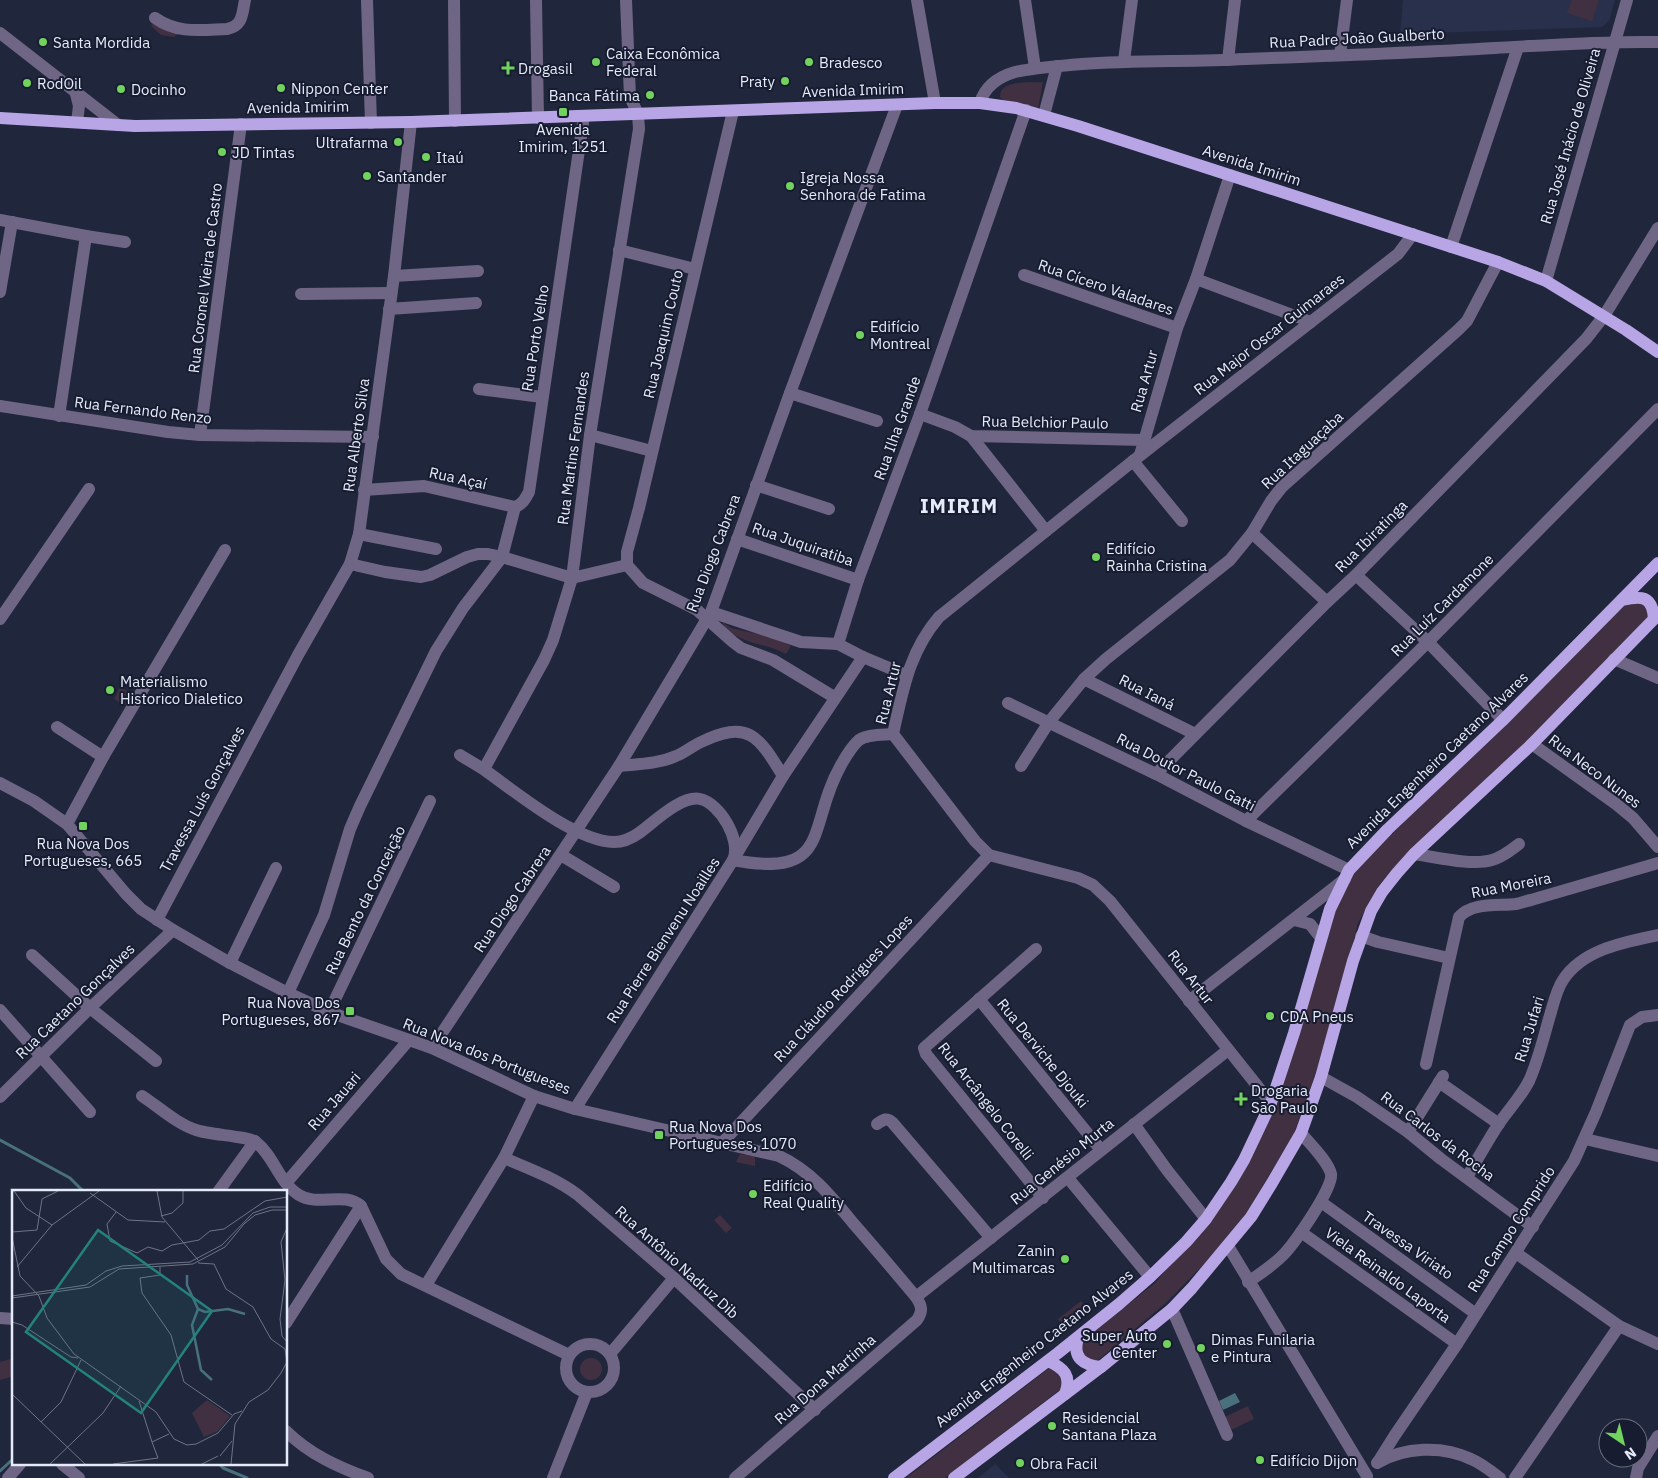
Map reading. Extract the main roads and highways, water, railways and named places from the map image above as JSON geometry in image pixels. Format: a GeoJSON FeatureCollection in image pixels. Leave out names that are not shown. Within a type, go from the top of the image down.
{"type":"FeatureCollection","features":[{"type":"Feature","properties":{"kind":"main road","name":"Avenida Imirim"},"geometry":{"type":"LineString","coordinates":[[0,118],[118,125],[371,123],[980,103],[1026,110],[1044,115],[1498,262],[1546,281],[1658,352]]}},
{"type":"Feature","properties":{"kind":"main road","name":"Avenida Engenheiro Caetano Alvares"},"geometry":{"type":"LineString","coordinates":[[894,1478],[1078,1338],[1150,1277],[1186,1242],[1206,1218],[1231,1182],[1244,1160],[1270,1102],[1294,1033],[1330,909],[1347,875],[1388,829],[1503,720],[1622,600],[1658,568]]}},
{"type":"Feature","properties":{"kind":"main road"},"geometry":{"type":"LineString","coordinates":[[954,1478],[1100,1367],[1172,1309],[1228,1246],[1268,1190],[1301,1133],[1321,1077],[1361,936],[1371,911],[1382,892],[1414,854],[1532,744],[1656,616],[1652,605],[1644,598],[1636,597],[1622,600]]}},
{"type":"Feature","properties":{"kind":"main road"},"geometry":{"type":"LineString","coordinates":[[1078,1338],[1076,1351],[1081,1360],[1087,1365],[1100,1367]]}},
{"type":"Feature","properties":{"kind":"main road"},"geometry":{"type":"LineString","coordinates":[[1048,1361],[1057,1365],[1065,1372],[1068,1386],[1065,1394]]}},
{"type":"Feature","properties":{"kind":"waterway"},"geometry":{"type":"LineString","coordinates":[[0,1140],[70,1178],[82,1190]]}},
{"type":"Feature","properties":{"kind":"waterway"},"geometry":{"type":"LineString","coordinates":[[0,1471],[12,1460]]}},
{"type":"Feature","properties":{"kind":"waterway"},"geometry":{"type":"LineString","coordinates":[[221,1466],[247,1478]]}},
{"type":"Feature","properties":{"kind":"place","name":"Santa Mordida"},"geometry":{"type":"Point","coordinates":[43,42]}},
{"type":"Feature","properties":{"kind":"place","name":"Caixa Econômica Federal"},"geometry":{"type":"Point","coordinates":[596,62]}},
{"type":"Feature","properties":{"kind":"place","name":"Bradesco"},"geometry":{"type":"Point","coordinates":[809,62]}},
{"type":"Feature","properties":{"kind":"place","name":"Drogasil"},"geometry":{"type":"Point","coordinates":[508,68]}},
{"type":"Feature","properties":{"kind":"place","name":"Praty"},"geometry":{"type":"Point","coordinates":[785,81]}},
{"type":"Feature","properties":{"kind":"place","name":"RodOil"},"geometry":{"type":"Point","coordinates":[27,83]}},
{"type":"Feature","properties":{"kind":"place","name":"Nippon Center"},"geometry":{"type":"Point","coordinates":[281,88]}},
{"type":"Feature","properties":{"kind":"place","name":"Docinho"},"geometry":{"type":"Point","coordinates":[121,89]}},
{"type":"Feature","properties":{"kind":"place","name":"Banca Fátima"},"geometry":{"type":"Point","coordinates":[650,95]}},
{"type":"Feature","properties":{"kind":"place","name":"Avenida Imirim, 1251"},"geometry":{"type":"Point","coordinates":[563,112]}},
{"type":"Feature","properties":{"kind":"place","name":"Ultrafarma"},"geometry":{"type":"Point","coordinates":[398,142]}},
{"type":"Feature","properties":{"kind":"place","name":"JD Tintas"},"geometry":{"type":"Point","coordinates":[222,152]}},
{"type":"Feature","properties":{"kind":"place","name":"Itaú"},"geometry":{"type":"Point","coordinates":[426,157]}},
{"type":"Feature","properties":{"kind":"place","name":"Santander"},"geometry":{"type":"Point","coordinates":[367,176]}},
{"type":"Feature","properties":{"kind":"place","name":"Igreja Nossa Senhora de Fatima"},"geometry":{"type":"Point","coordinates":[790,186]}},
{"type":"Feature","properties":{"kind":"place","name":"Edifício Montreal"},"geometry":{"type":"Point","coordinates":[860,335]}},
{"type":"Feature","properties":{"kind":"place","name":"Edifício Rainha Cristina"},"geometry":{"type":"Point","coordinates":[1096,557]}},
{"type":"Feature","properties":{"kind":"place","name":"Materialismo Historico Dialetico"},"geometry":{"type":"Point","coordinates":[110,690]}},
{"type":"Feature","properties":{"kind":"place","name":"Rua Nova Dos Portugueses, 665"},"geometry":{"type":"Point","coordinates":[83,826]}},
{"type":"Feature","properties":{"kind":"place","name":"Rua Nova Dos Portugueses, 867"},"geometry":{"type":"Point","coordinates":[350,1011]}},
{"type":"Feature","properties":{"kind":"place","name":"CDA Pneus"},"geometry":{"type":"Point","coordinates":[1270,1016]}},
{"type":"Feature","properties":{"kind":"place","name":"Drogaria São Paulo"},"geometry":{"type":"Point","coordinates":[1241,1099]}},
{"type":"Feature","properties":{"kind":"place","name":"Rua Nova Dos Portugueses, 1070"},"geometry":{"type":"Point","coordinates":[659,1135]}},
{"type":"Feature","properties":{"kind":"place","name":"Edifício Real Quality"},"geometry":{"type":"Point","coordinates":[753,1194]}},
{"type":"Feature","properties":{"kind":"place","name":"Zanin Multimarcas"},"geometry":{"type":"Point","coordinates":[1065,1259]}},
{"type":"Feature","properties":{"kind":"place","name":"Super Auto Center"},"geometry":{"type":"Point","coordinates":[1167,1344]}},
{"type":"Feature","properties":{"kind":"place","name":"Dimas Funilaria e Pintura"},"geometry":{"type":"Point","coordinates":[1201,1348]}},
{"type":"Feature","properties":{"kind":"place","name":"Residencial Santana Plaza"},"geometry":{"type":"Point","coordinates":[1052,1426]}},
{"type":"Feature","properties":{"kind":"place","name":"Edifício Dijon"},"geometry":{"type":"Point","coordinates":[1260,1460]}},
{"type":"Feature","properties":{"kind":"place","name":"Obra Facil"},"geometry":{"type":"Point","coordinates":[1020,1463]}},
{"type":"Feature","properties":{"kind":"district","name":"IMIRIM"},"geometry":{"type":"Point","coordinates":[959,505]}}]}
